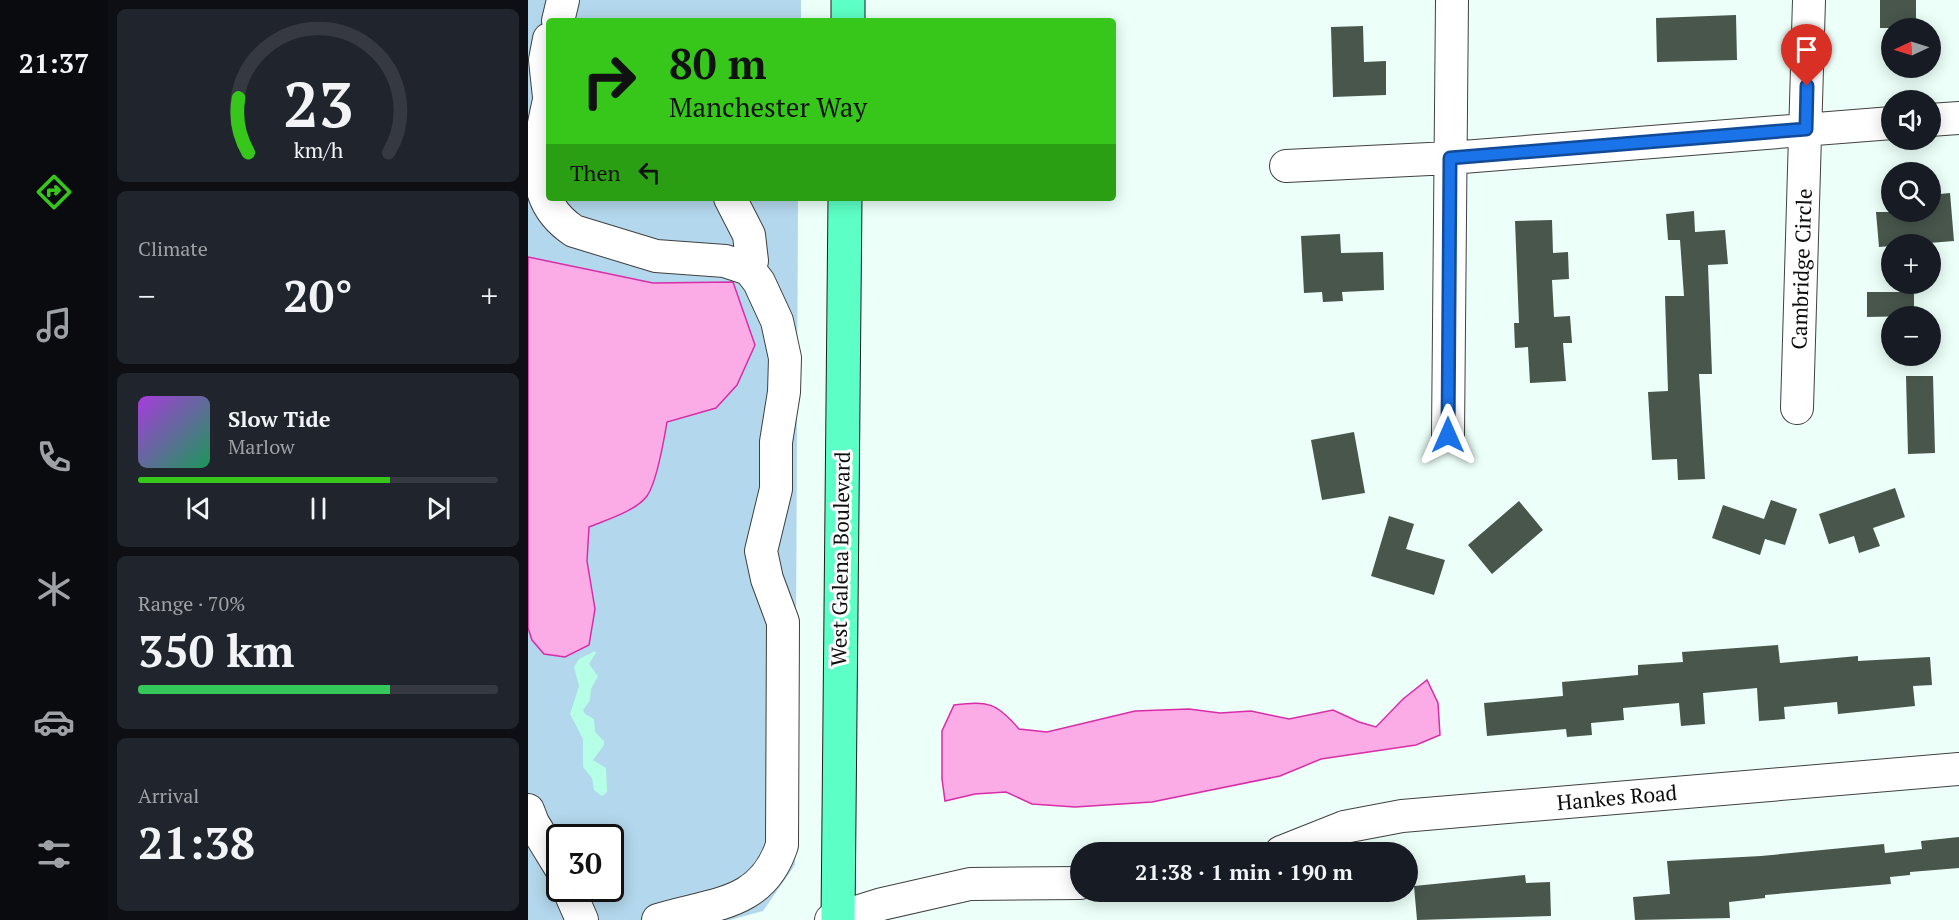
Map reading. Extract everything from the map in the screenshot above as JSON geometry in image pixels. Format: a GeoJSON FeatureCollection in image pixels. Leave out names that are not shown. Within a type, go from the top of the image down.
{"type":"FeatureCollection","features":[{"type":"Feature","properties":{"kind":"main road"},"geometry":{"type":"LineString","coordinates":[[848,0],[848,18]]}},
{"type":"Feature","properties":{"kind":"main road","name":"West Galena Boulevard"},"geometry":{"type":"LineString","coordinates":[[836,919],[845,201]]}},
{"type":"Feature","properties":{"kind":"street"},"geometry":{"type":"LineString","coordinates":[[559,18],[563,0]]}},
{"type":"Feature","properties":{"kind":"street"},"geometry":{"type":"LineString","coordinates":[[1448,435],[1452,0]]}},
{"type":"Feature","properties":{"kind":"street","name":"Cambridge Circle"},"geometry":{"type":"LineString","coordinates":[[1797,408],[1809,0]]}},
{"type":"Feature","properties":{"kind":"street"},"geometry":{"type":"LineString","coordinates":[[546,55],[546,70]]}},
{"type":"Feature","properties":{"kind":"street"},"geometry":{"type":"LineString","coordinates":[[546,114],[536,162],[535,188],[542,206],[554,220],[574,231],[656,256],[725,261],[749,269],[759,282],[777,321],[785,358],[784,392],[776,442],[776,489],[761,551],[767,579],[783,622],[782,845],[769,875],[759,886],[732,900],[658,920]]}},
{"type":"Feature","properties":{"kind":"street"},"geometry":{"type":"LineString","coordinates":[[1941,119],[1959,118]]}},
{"type":"Feature","properties":{"kind":"street"},"geometry":{"type":"LineString","coordinates":[[1286,166],[1450,158],[1881,124]]}},
{"type":"Feature","properties":{"kind":"street"},"geometry":{"type":"LineString","coordinates":[[732,201],[749,235],[752,261],[749,269]]}},
{"type":"Feature","properties":{"kind":"street","name":"Hankes Road"},"geometry":{"type":"LineString","coordinates":[[1305,842],[1344,826],[1391,817],[1959,769]]}},
{"type":"Feature","properties":{"kind":"street"},"geometry":{"type":"LineString","coordinates":[[528,810],[546,844]]}},
{"type":"Feature","properties":{"kind":"street"},"geometry":{"type":"LineString","coordinates":[[836,919],[882,904],[970,884],[1070,883]]}},
{"type":"Feature","properties":{"kind":"street"},"geometry":{"type":"LineString","coordinates":[[574,902],[582,920]]}},
{"type":"Feature","properties":{"kind":"shaded area"},"geometry":{"type":"Polygon","coordinates":[[[528,0],[801,0],[801,18],[546,18],[546,201],[798,201],[795,865],[763,911],[730,920],[528,920],[528,0]]]}},
{"type":"Feature","properties":{"kind":"shaded area"},"geometry":{"type":"Polygon","coordinates":[[[528,257],[653,283],[733,282],[755,345],[737,385],[716,408],[667,422],[657,471],[647,496],[628,511],[589,527],[587,561],[595,609],[589,645],[565,657],[544,654],[532,640],[528,628],[528,257]]]}},
{"type":"Feature","properties":{"kind":"shaded area"},"geometry":{"type":"Polygon","coordinates":[[[1427,680],[1438,703],[1440,735],[1416,745],[1321,759],[1280,776],[1152,802],[1075,807],[1032,804],[1006,792],[975,794],[945,801],[942,779],[942,731],[954,705],[975,703],[991,705],[1004,713],[1019,729],[1047,732],[1135,711],[1189,709],[1220,713],[1251,711],[1289,719],[1333,710],[1376,727],[1403,699],[1427,680]]]}},
{"type":"Feature","properties":{"kind":"sand"},"geometry":{"type":"Polygon","coordinates":[[[595,651],[589,664],[598,676],[591,689],[590,700],[583,710],[585,714],[594,719],[595,732],[604,741],[604,745],[593,760],[606,768],[607,792],[602,796],[594,790],[592,778],[583,767],[583,739],[570,714],[579,686],[574,667],[579,659],[595,651]]]}},
{"type":"Feature","properties":{"kind":"building"},"geometry":{"type":"Polygon","coordinates":[[[1880,0],[1916,0],[1916,18],[1881,18],[1880,28],[1880,0]]]}},
{"type":"Feature","properties":{"kind":"building"},"geometry":{"type":"Polygon","coordinates":[[[1736,15],[1737,60],[1657,62],[1656,18],[1736,15]]]}},
{"type":"Feature","properties":{"kind":"building"},"geometry":{"type":"Polygon","coordinates":[[[1363,26],[1364,62],[1386,61],[1386,95],[1333,97],[1331,27],[1363,26]]]}},
{"type":"Feature","properties":{"kind":"building"},"geometry":{"type":"Polygon","coordinates":[[[1950,193],[1954,241],[1941,242],[1941,234],[1881,234],[1881,247],[1879,247],[1876,212],[1881,212],[1881,222],[1941,222],[1941,194],[1950,193]]]}},
{"type":"Feature","properties":{"kind":"building"},"geometry":{"type":"Polygon","coordinates":[[[1694,211],[1695,232],[1725,230],[1728,264],[1708,265],[1712,374],[1699,374],[1705,479],[1678,480],[1677,459],[1652,460],[1648,392],[1668,391],[1665,296],[1684,296],[1680,240],[1668,240],[1666,214],[1694,211]]]}},
{"type":"Feature","properties":{"kind":"building"},"geometry":{"type":"Polygon","coordinates":[[[1552,220],[1553,253],[1568,252],[1569,279],[1552,280],[1554,317],[1570,316],[1572,343],[1563,343],[1566,381],[1530,383],[1528,347],[1515,348],[1514,323],[1519,323],[1515,221],[1552,220]]]}},
{"type":"Feature","properties":{"kind":"building"},"geometry":{"type":"Polygon","coordinates":[[[1340,234],[1341,253],[1383,252],[1384,290],[1342,292],[1343,301],[1323,302],[1322,292],[1304,293],[1301,236],[1340,234]]]}},
{"type":"Feature","properties":{"kind":"building"},"geometry":{"type":"Polygon","coordinates":[[[1867,292],[1914,294],[1914,306],[1881,306],[1881,317],[1867,317],[1867,292]]]}},
{"type":"Feature","properties":{"kind":"building"},"geometry":{"type":"Polygon","coordinates":[[[1906,376],[1933,376],[1935,453],[1908,454],[1906,376]]]}},
{"type":"Feature","properties":{"kind":"building"},"geometry":{"type":"Polygon","coordinates":[[[1354,432],[1365,493],[1322,500],[1311,440],[1354,432]]]}},
{"type":"Feature","properties":{"kind":"building"},"geometry":{"type":"Polygon","coordinates":[[[1895,488],[1905,517],[1873,528],[1880,546],[1859,553],[1854,536],[1829,544],[1819,514],[1895,488]]]}},
{"type":"Feature","properties":{"kind":"building"},"geometry":{"type":"Polygon","coordinates":[[[1771,500],[1797,509],[1785,545],[1765,539],[1760,555],[1712,538],[1723,505],[1764,519],[1771,500]]]}},
{"type":"Feature","properties":{"kind":"building"},"geometry":{"type":"Polygon","coordinates":[[[1519,501],[1543,530],[1492,574],[1468,545],[1519,501]]]}},
{"type":"Feature","properties":{"kind":"building"},"geometry":{"type":"Polygon","coordinates":[[[1389,516],[1414,524],[1406,549],[1445,560],[1434,595],[1371,576],[1389,516]]]}},
{"type":"Feature","properties":{"kind":"building"},"geometry":{"type":"Polygon","coordinates":[[[1778,645],[1780,663],[1858,656],[1858,661],[1930,657],[1932,685],[1913,686],[1915,706],[1838,714],[1837,702],[1784,707],[1785,719],[1759,721],[1757,688],[1703,693],[1705,724],[1681,726],[1679,703],[1623,708],[1624,720],[1591,723],[1592,735],[1567,737],[1566,729],[1487,736],[1484,703],[1563,696],[1562,682],[1638,675],[1638,665],[1683,662],[1682,652],[1778,645]]]}},
{"type":"Feature","properties":{"kind":"building"},"geometry":{"type":"Polygon","coordinates":[[[1959,837],[1959,868],[1910,872],[1910,875],[1890,877],[1891,884],[1765,895],[1765,898],[1729,902],[1730,918],[1635,920],[1633,897],[1670,894],[1667,861],[1761,856],[1884,844],[1885,853],[1922,849],[1921,841],[1959,837]]]}},
{"type":"Feature","properties":{"kind":"building"},"geometry":{"type":"Polygon","coordinates":[[[1525,875],[1526,883],[1550,882],[1551,916],[1417,920],[1415,902],[1418,902],[1418,886],[1525,875]]]}},
{"type":"Feature","properties":{"kind":"route"},"geometry":{"type":"LineString","coordinates":[[1448,435],[1450,158],[1806,129],[1807,86]]}}]}
